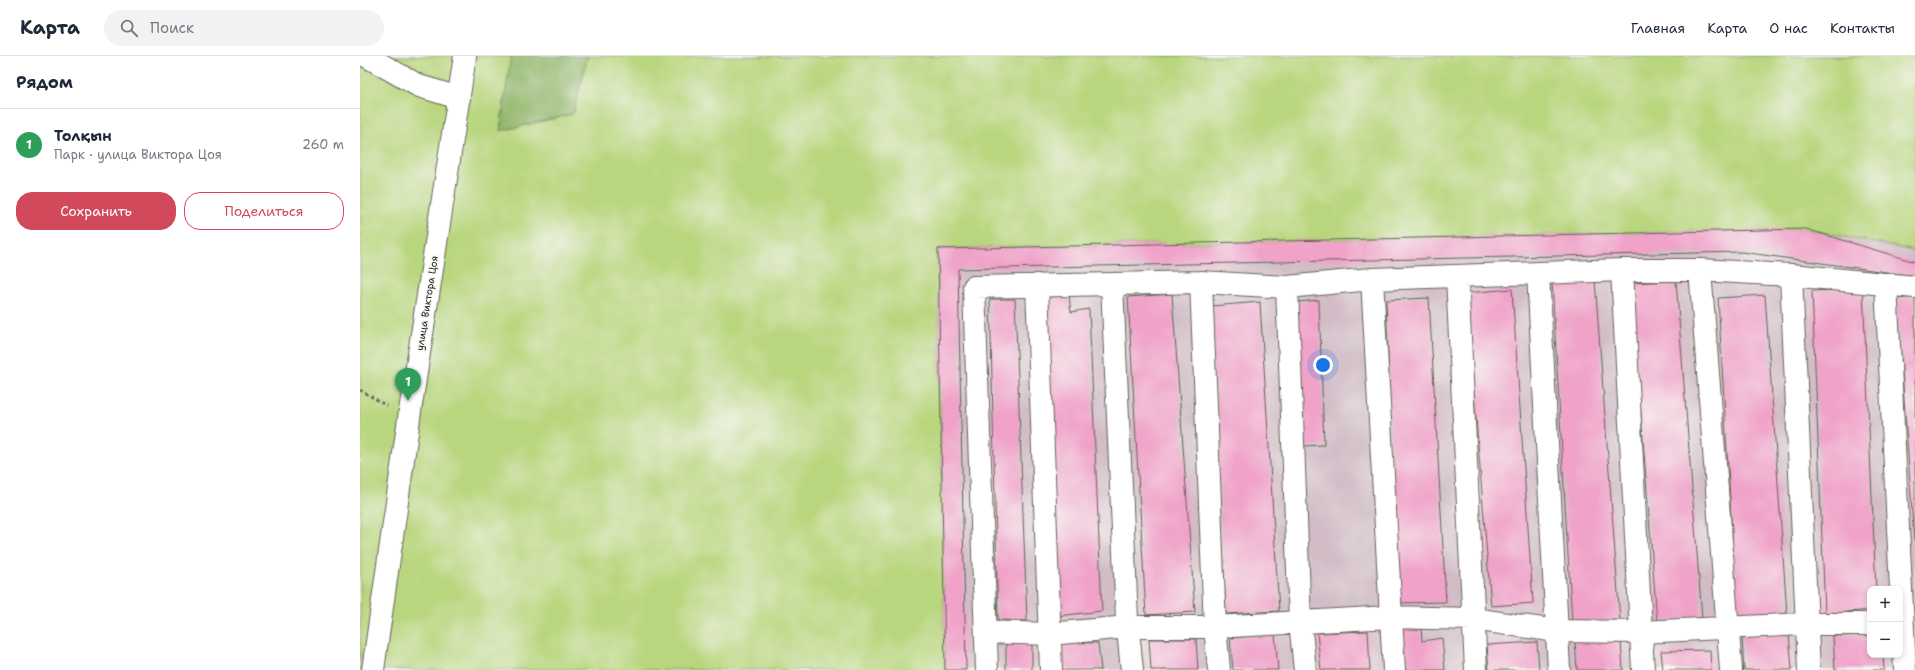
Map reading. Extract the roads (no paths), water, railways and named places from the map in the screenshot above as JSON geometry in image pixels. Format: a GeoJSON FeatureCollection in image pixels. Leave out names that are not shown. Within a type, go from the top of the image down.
{"type":"FeatureCollection","features":[{"type":"Feature","properties":{"kind":"street"},"geometry":{"type":"LineString","coordinates":[[366,56],[419,86],[459,98]]}},
{"type":"Feature","properties":{"kind":"street","name":"улица Виктора Цоя"},"geometry":{"type":"LineString","coordinates":[[373,670],[409,418],[465,56]]}},
{"type":"Feature","properties":{"kind":"street"},"geometry":{"type":"LineString","coordinates":[[1622,270],[1643,670]]}},
{"type":"Feature","properties":{"kind":"street"},"geometry":{"type":"LineString","coordinates":[[987,670],[974,286],[1201,282],[1287,287],[1372,279],[1622,270],[1700,270],[1791,275],[1915,287]]}},
{"type":"Feature","properties":{"kind":"street"},"geometry":{"type":"LineString","coordinates":[[1700,270],[1731,670]]}},
{"type":"Feature","properties":{"kind":"street"},"geometry":{"type":"LineString","coordinates":[[1538,273],[1559,670]]}},
{"type":"Feature","properties":{"kind":"street"},"geometry":{"type":"LineString","coordinates":[[1791,275],[1809,670]]}},
{"type":"Feature","properties":{"kind":"street"},"geometry":{"type":"LineString","coordinates":[[1457,276],[1476,670]]}},
{"type":"Feature","properties":{"kind":"street"},"geometry":{"type":"LineString","coordinates":[[1372,279],[1394,670]]}},
{"type":"Feature","properties":{"kind":"street"},"geometry":{"type":"LineString","coordinates":[[1201,282],[1218,670]]}},
{"type":"Feature","properties":{"kind":"street"},"geometry":{"type":"LineString","coordinates":[[1112,284],[1128,627],[1132,670]]}},
{"type":"Feature","properties":{"kind":"street"},"geometry":{"type":"LineString","coordinates":[[1886,284],[1906,624],[1905,670]]}},
{"type":"Feature","properties":{"kind":"street"},"geometry":{"type":"LineString","coordinates":[[1037,285],[1051,670]]}},
{"type":"Feature","properties":{"kind":"street"},"geometry":{"type":"LineString","coordinates":[[1287,287],[1300,622],[1305,670]]}},
{"type":"Feature","properties":{"kind":"street"},"geometry":{"type":"LineString","coordinates":[[986,632],[1049,634],[1128,627],[1215,628],[1390,617],[1473,619],[1556,631],[1640,632],[1806,624],[1867,624]]}},
{"type":"Feature","properties":{"kind":"place","name":"Толқын"},"geometry":{"type":"Point","coordinates":[408,401]}}]}
